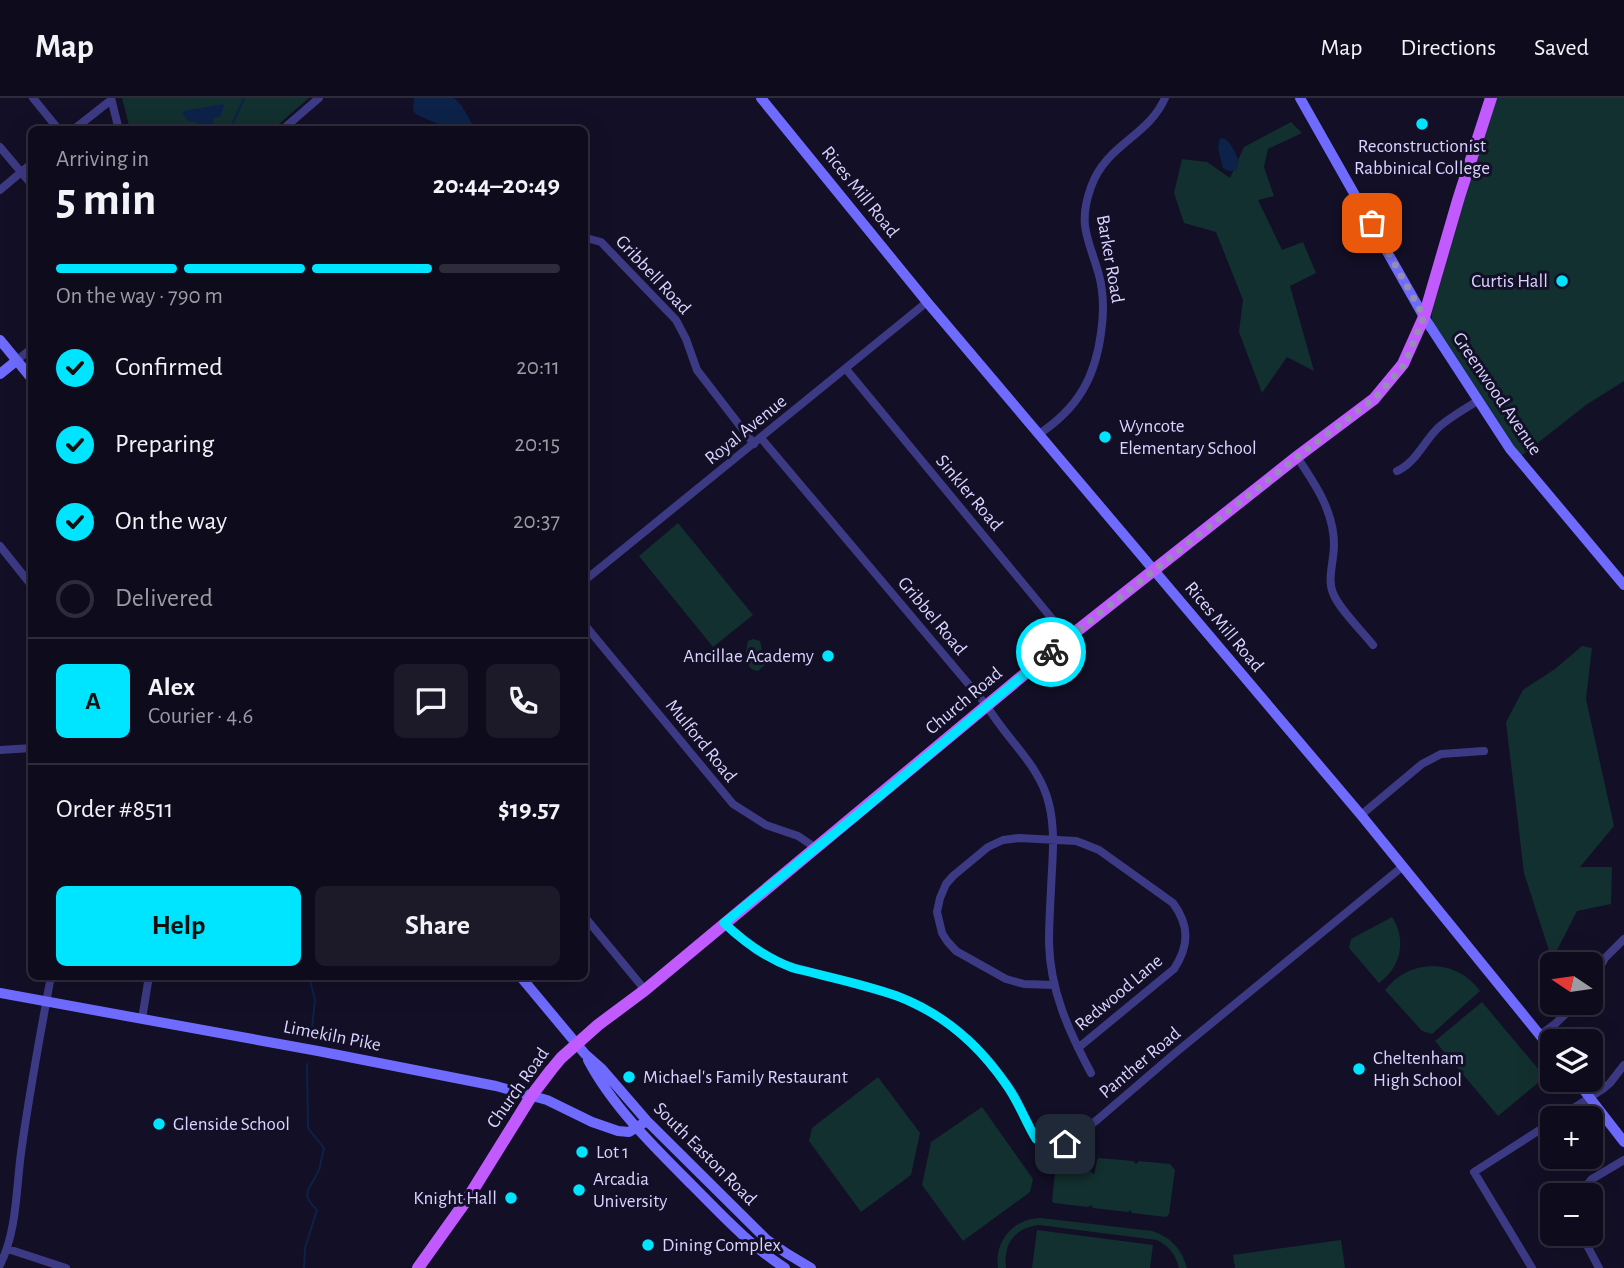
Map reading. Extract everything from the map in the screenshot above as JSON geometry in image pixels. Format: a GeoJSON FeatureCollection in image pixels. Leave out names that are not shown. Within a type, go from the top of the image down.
{"type":"FeatureCollection","features":[{"type":"Feature","properties":{"kind":"main road","name":"Greenwood Avenue"},"geometry":{"type":"LineString","coordinates":[[1300,98],[1424,317],[1510,449],[1624,585]]}},
{"type":"Feature","properties":{"kind":"main road","name":"Church Road"},"geometry":{"type":"LineString","coordinates":[[418,1268],[468,1198],[532,1095],[561,1058],[1068,638],[1374,399],[1404,365],[1424,317],[1490,98]]}},
{"type":"Feature","properties":{"kind":"main road","name":"Rices Mill Road"},"geometry":{"type":"LineString","coordinates":[[764,99],[927,302],[1361,816],[1540,1035]]}},
{"type":"Feature","properties":{"kind":"main road"},"geometry":{"type":"LineString","coordinates":[[0,340],[28,374]]}},
{"type":"Feature","properties":{"kind":"main road"},"geometry":{"type":"LineString","coordinates":[[0,374],[16,361]]}},
{"type":"Feature","properties":{"kind":"main road","name":"South Easton Road"},"geometry":{"type":"LineString","coordinates":[[525,980],[584,1054],[596,1076],[642,1124],[766,1238],[811,1268]]}},
{"type":"Feature","properties":{"kind":"main road","name":"Limekiln Pike"},"geometry":{"type":"LineString","coordinates":[[0,993],[496,1086],[532,1095],[609,1129],[629,1132],[642,1124]]}},
{"type":"Feature","properties":{"kind":"main road"},"geometry":{"type":"LineString","coordinates":[[1586,1092],[1624,1142]]}},
{"type":"Feature","properties":{"kind":"main road","name":"South Easton Road"},"geometry":{"type":"LineString","coordinates":[[642,1124],[649,1142],[734,1228],[785,1268]]}},
{"type":"Feature","properties":{"kind":"street"},"geometry":{"type":"LineString","coordinates":[[33,98],[56,126]]}},
{"type":"Feature","properties":{"kind":"street"},"geometry":{"type":"LineString","coordinates":[[287,126],[319,98]]}},
{"type":"Feature","properties":{"kind":"street","name":"Barker Road"},"geometry":{"type":"LineString","coordinates":[[1039,434],[1071,407],[1086,387],[1098,354],[1104,309],[1100,276],[1086,235],[1085,214],[1091,187],[1107,159],[1150,122],[1166,98]]}},
{"type":"Feature","properties":{"kind":"street"},"geometry":{"type":"LineString","coordinates":[[78,126],[111,99],[118,126]]}},
{"type":"Feature","properties":{"kind":"street"},"geometry":{"type":"LineString","coordinates":[[0,147],[28,180]]}},
{"type":"Feature","properties":{"kind":"street"},"geometry":{"type":"LineString","coordinates":[[0,190],[28,166]]}},
{"type":"Feature","properties":{"kind":"street","name":"Gribbell Road"},"geometry":{"type":"LineString","coordinates":[[590,239],[601,242],[677,320],[697,370],[758,441]]}},
{"type":"Feature","properties":{"kind":"street","name":"Royal Avenue"},"geometry":{"type":"LineString","coordinates":[[588,578],[927,302]]}},
{"type":"Feature","properties":{"kind":"street"},"geometry":{"type":"LineString","coordinates":[[16,361],[28,351]]}},
{"type":"Feature","properties":{"kind":"street","name":"Sinkler Road"},"geometry":{"type":"LineString","coordinates":[[846,369],[1068,638]]}},
{"type":"Feature","properties":{"kind":"street"},"geometry":{"type":"LineString","coordinates":[[1397,471],[1409,462],[1441,425],[1479,400]]}},
{"type":"Feature","properties":{"kind":"street","name":"Gribbel Road"},"geometry":{"type":"LineString","coordinates":[[758,441],[988,706],[1030,762],[1041,782],[1053,824],[1049,942],[1054,985],[1070,1032],[1091,1073]]}},
{"type":"Feature","properties":{"kind":"street"},"geometry":{"type":"LineString","coordinates":[[1297,457],[1322,497],[1331,521],[1334,538],[1331,583],[1334,595],[1373,645]]}},
{"type":"Feature","properties":{"kind":"street"},"geometry":{"type":"LineString","coordinates":[[0,546],[28,581]]}},
{"type":"Feature","properties":{"kind":"street","name":"Mulford Road"},"geometry":{"type":"LineString","coordinates":[[588,629],[733,804],[766,825],[806,840],[816,848]]}},
{"type":"Feature","properties":{"kind":"street"},"geometry":{"type":"LineString","coordinates":[[0,750],[28,748]]}},
{"type":"Feature","properties":{"kind":"street"},"geometry":{"type":"LineString","coordinates":[[1361,816],[1422,764],[1441,754],[1484,751]]}},
{"type":"Feature","properties":{"kind":"street","name":"Redwood Lane"},"geometry":{"type":"LineString","coordinates":[[1054,985],[1024,985],[1011,981],[953,948],[939,924],[937,912],[941,894],[948,881],[988,847],[1003,840],[1019,838],[1076,841],[1099,850],[1173,903],[1180,913],[1186,934],[1185,949],[1174,969],[1078,1048]]}},
{"type":"Feature","properties":{"kind":"street","name":"Panther Road"},"geometry":{"type":"LineString","coordinates":[[724,923],[747,944],[793,968],[900,997],[934,1014],[972,1042],[1015,1096],[1033,1134],[1041,1143],[1054,1147],[1060,1146],[1097,1120],[1402,867]]}},
{"type":"Feature","properties":{"kind":"street"},"geometry":{"type":"LineString","coordinates":[[588,921],[645,990]]}},
{"type":"Feature","properties":{"kind":"street"},"geometry":{"type":"LineString","coordinates":[[1603,961],[1624,939]]}},
{"type":"Feature","properties":{"kind":"street"},"geometry":{"type":"LineString","coordinates":[[0,1265],[8,1249],[21,1151],[50,980]]}},
{"type":"Feature","properties":{"kind":"street"},"geometry":{"type":"LineString","coordinates":[[142,1019],[148,980]]}},
{"type":"Feature","properties":{"kind":"street"},"geometry":{"type":"LineString","coordinates":[[1548,1029],[1565,1015]]}},
{"type":"Feature","properties":{"kind":"street"},"geometry":{"type":"LineString","coordinates":[[1576,1106],[1610,1083],[1624,1065]]}},
{"type":"Feature","properties":{"kind":"street"},"geometry":{"type":"LineString","coordinates":[[1532,1268],[1474,1172],[1540,1130]]}},
{"type":"Feature","properties":{"kind":"street"},"geometry":{"type":"LineString","coordinates":[[1588,1183],[1624,1160]]}},
{"type":"Feature","properties":{"kind":"street"},"geometry":{"type":"LineString","coordinates":[[1587,1246],[1599,1268]]}},
{"type":"Feature","properties":{"kind":"street"},"geometry":{"type":"LineString","coordinates":[[8,1249],[66,1268]]}},
{"type":"Feature","properties":{"kind":"green space"},"geometry":{"type":"Polygon","coordinates":[[[122,98],[309,98],[277,126],[129,126],[122,98]]]}},
{"type":"Feature","properties":{"kind":"green space"},"geometry":{"type":"Polygon","coordinates":[[[1497,98],[1624,98],[1624,381],[1586,405],[1521,456],[1432,320],[1467,191],[1497,98]]]}},
{"type":"Feature","properties":{"kind":"green space"},"geometry":{"type":"Polygon","coordinates":[[[1291,122],[1302,133],[1268,149],[1264,167],[1274,196],[1258,200],[1282,250],[1303,242],[1316,273],[1290,286],[1314,371],[1287,357],[1262,393],[1239,332],[1243,300],[1216,232],[1184,223],[1174,193],[1182,159],[1207,162],[1230,178],[1244,147],[1291,122]]]}},
{"type":"Feature","properties":{"kind":"green space"},"geometry":{"type":"Polygon","coordinates":[[[678,523],[753,615],[713,647],[639,556],[678,523]]]}},
{"type":"Feature","properties":{"kind":"green space"},"geometry":{"type":"Polygon","coordinates":[[[748,641],[760,641],[765,665],[758,671],[750,667],[747,660],[748,641]]]}},
{"type":"Feature","properties":{"kind":"green space"},"geometry":{"type":"Polygon","coordinates":[[[1582,646],[1592,648],[1586,699],[1614,826],[1580,867],[1612,867],[1611,904],[1577,911],[1556,952],[1549,952],[1524,873],[1506,722],[1523,690],[1555,669],[1582,646]]]}},
{"type":"Feature","properties":{"kind":"green space"},"geometry":{"type":"Polygon","coordinates":[[[1392,917],[1399,935],[1399,953],[1392,969],[1379,983],[1349,948],[1351,939],[1392,917]]]}},
{"type":"Feature","properties":{"kind":"green space"},"geometry":{"type":"Polygon","coordinates":[[[1432,966],[1459,972],[1480,991],[1432,1034],[1422,1031],[1385,990],[1406,973],[1432,966]]]}},
{"type":"Feature","properties":{"kind":"green space"},"geometry":{"type":"Polygon","coordinates":[[[1482,1002],[1540,1071],[1540,1081],[1498,1116],[1435,1041],[1482,1002]]]}},
{"type":"Feature","properties":{"kind":"green space"},"geometry":{"type":"Polygon","coordinates":[[[878,1077],[920,1133],[911,1175],[861,1212],[809,1141],[812,1128],[878,1077]]]}},
{"type":"Feature","properties":{"kind":"green space"},"geometry":{"type":"Polygon","coordinates":[[[982,1107],[1033,1179],[1030,1192],[963,1241],[922,1185],[931,1142],[982,1107]]]}},
{"type":"Feature","properties":{"kind":"green space"},"geometry":{"type":"Polygon","coordinates":[[[1099,1158],[1133,1161],[1136,1164],[1139,1161],[1170,1164],[1175,1170],[1169,1214],[1166,1217],[1052,1201],[1055,1171],[1058,1168],[1092,1172],[1094,1175],[1099,1158]]]}},
{"type":"Feature","properties":{"kind":"green space"},"geometry":{"type":"Polygon","coordinates":[[[1041,1218],[1152,1231],[1175,1245],[1187,1268],[1179,1268],[1171,1251],[1157,1240],[1039,1225],[1023,1229],[1012,1238],[1007,1251],[1006,1268],[998,1268],[999,1249],[1008,1233],[1022,1222],[1041,1218]]]}},
{"type":"Feature","properties":{"kind":"green space"},"geometry":{"type":"Polygon","coordinates":[[[1037,1230],[1153,1245],[1150,1268],[1032,1268],[1037,1230]]]}},
{"type":"Feature","properties":{"kind":"green space"},"geometry":{"type":"Polygon","coordinates":[[[1341,1240],[1345,1268],[1235,1268],[1233,1255],[1341,1240]]]}},
{"type":"Feature","properties":{"kind":"water"},"geometry":{"type":"Polygon","coordinates":[[[414,98],[454,98],[473,126],[443,126],[413,111],[414,98]]]}},
{"type":"Feature","properties":{"kind":"water"},"geometry":{"type":"Polygon","coordinates":[[[223,104],[224,106],[220,117],[213,118],[214,126],[197,126],[196,121],[189,122],[183,111],[223,104]]]}},
{"type":"Feature","properties":{"kind":"water"},"geometry":{"type":"Polygon","coordinates":[[[1220,138],[1227,140],[1234,150],[1239,161],[1237,170],[1229,171],[1223,168],[1218,148],[1220,138]]]}},
{"type":"Feature","properties":{"kind":"waterway"},"geometry":{"type":"LineString","coordinates":[[232,126],[244,98]]}},
{"type":"Feature","properties":{"kind":"waterway"},"geometry":{"type":"LineString","coordinates":[[310,980],[315,1000],[311,1037]]}},
{"type":"Feature","properties":{"kind":"waterway"},"geometry":{"type":"LineString","coordinates":[[304,1268],[305,1248],[317,1210],[307,1194],[319,1170],[324,1148],[308,1128],[307,1064]]}},
{"type":"Feature","properties":{"kind":"way so far"},"geometry":{"type":"LineString","coordinates":[[1051,652],[1374,399],[1404,365],[1424,317],[1372,223]]}},
{"type":"Feature","properties":{"kind":"place","name":"Reconstructionist Rabbinical College"},"geometry":{"type":"Point","coordinates":[1422,124]}},
{"type":"Feature","properties":{"kind":"place","name":"Curtis Hall"},"geometry":{"type":"Point","coordinates":[1562,281]}},
{"type":"Feature","properties":{"kind":"place","name":"Wyncote Elementary School"},"geometry":{"type":"Point","coordinates":[1105,437]}},
{"type":"Feature","properties":{"kind":"place","name":"Ancillae Academy"},"geometry":{"type":"Point","coordinates":[828,656]}},
{"type":"Feature","properties":{"kind":"place","name":"Cheltenham High School"},"geometry":{"type":"Point","coordinates":[1359,1069]}},
{"type":"Feature","properties":{"kind":"place","name":"Michael's Family Restaurant"},"geometry":{"type":"Point","coordinates":[629,1077]}},
{"type":"Feature","properties":{"kind":"place","name":"Glenside School"},"geometry":{"type":"Point","coordinates":[159,1124]}},
{"type":"Feature","properties":{"kind":"place","name":"Lot 1"},"geometry":{"type":"Point","coordinates":[582,1152]}},
{"type":"Feature","properties":{"kind":"place","name":"Arcadia University"},"geometry":{"type":"Point","coordinates":[579,1190]}},
{"type":"Feature","properties":{"kind":"place","name":"Knight Hall"},"geometry":{"type":"Point","coordinates":[511,1198]}},
{"type":"Feature","properties":{"kind":"place","name":"Dining Complex"},"geometry":{"type":"Point","coordinates":[648,1245]}},
{"type":"Feature","properties":{"kind":"route"},"geometry":{"type":"LineString","coordinates":[[1051,652],[724,923],[757,951],[780,963],[900,997],[941,1018],[972,1042],[1004,1080],[1036,1139],[1054,1147],[1065,1144]]}}]}
